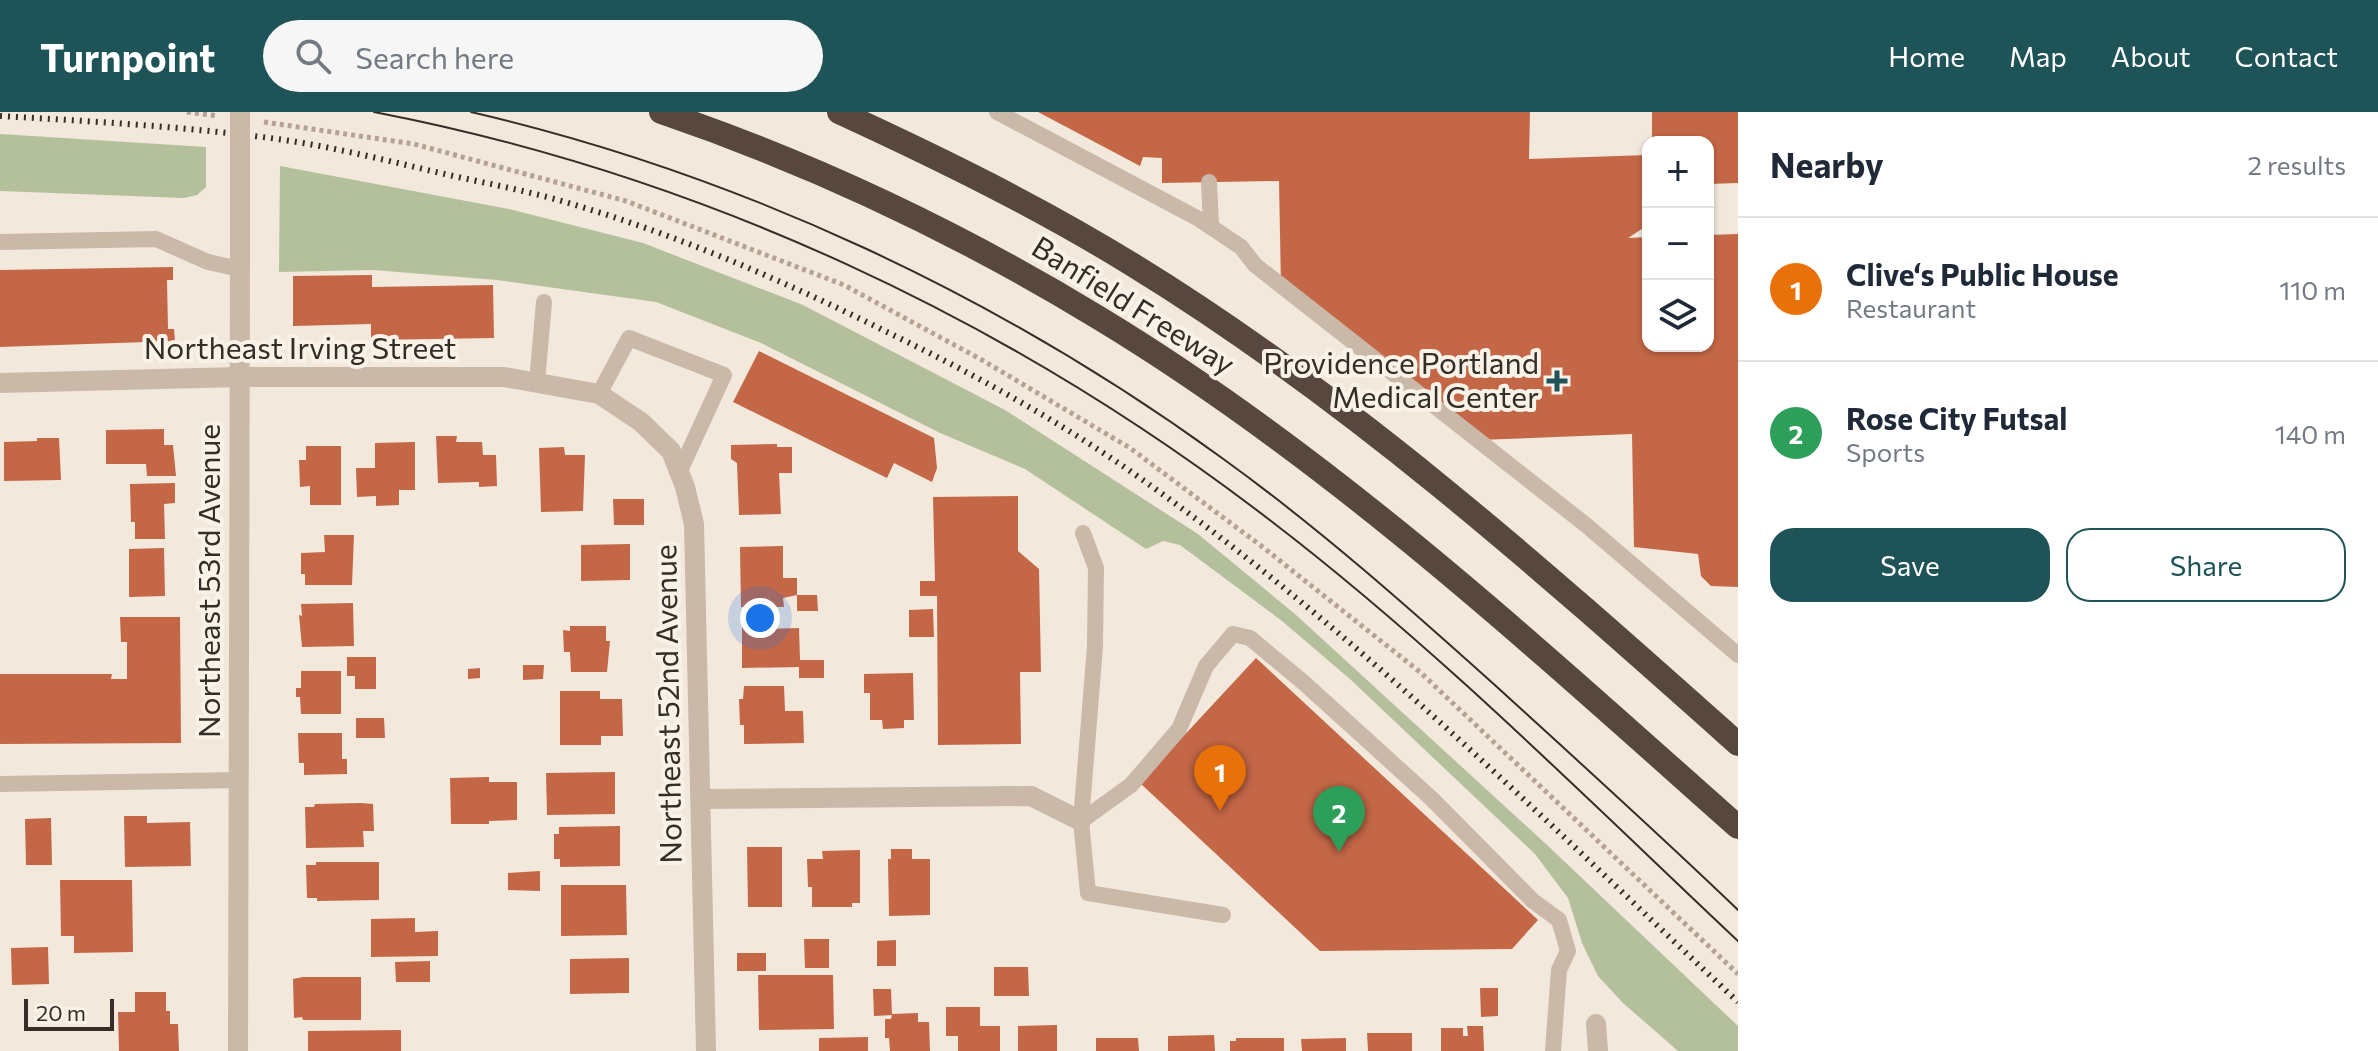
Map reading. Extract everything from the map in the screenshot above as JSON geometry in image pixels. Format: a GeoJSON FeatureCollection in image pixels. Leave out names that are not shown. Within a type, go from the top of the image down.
{"type":"FeatureCollection","features":[{"type":"Feature","properties":{"kind":"highway","name":"Banfield Freeway"},"geometry":{"type":"LineString","coordinates":[[661,112],[808,167],[906,213],[1006,264],[1100,318],[1194,380],[1333,482],[1457,581],[1738,827]]}},
{"type":"Feature","properties":{"kind":"highway","name":"Banfield Freeway"},"geometry":{"type":"LineString","coordinates":[[839,112],[934,156],[1036,209],[1133,265],[1230,328],[1408,460],[1498,533],[1738,744]]}},
{"type":"Feature","properties":{"kind":"street","name":"Northeast 53rd Avenue"},"geometry":{"type":"LineString","coordinates":[[235,115],[240,258],[238,1051]]}},
{"type":"Feature","properties":{"kind":"street","name":"Northeast Irving Street"},"geometry":{"type":"LineString","coordinates":[[0,383],[240,377],[504,377],[599,394]]}},
{"type":"Feature","properties":{"kind":"street","name":"Northeast 52nd Avenue"},"geometry":{"type":"LineString","coordinates":[[599,394],[641,422],[671,451],[694,524],[706,1051]]}},
{"type":"Feature","properties":{"kind":"street"},"geometry":{"type":"LineString","coordinates":[[701,799],[1031,796],[1081,821]]}},
{"type":"Feature","properties":{"kind":"street"},"geometry":{"type":"LineString","coordinates":[[1596,1024],[1598,1051]]}},
{"type":"Feature","properties":{"kind":"lane"},"geometry":{"type":"LineString","coordinates":[[997,112],[1211,226],[1241,247],[1264,272],[1586,525],[1738,655]]}},
{"type":"Feature","properties":{"kind":"lane"},"geometry":{"type":"LineString","coordinates":[[1209,182],[1211,226]]}},
{"type":"Feature","properties":{"kind":"lane"},"geometry":{"type":"LineString","coordinates":[[0,242],[156,239],[208,262],[240,258]]}},
{"type":"Feature","properties":{"kind":"lane"},"geometry":{"type":"LineString","coordinates":[[537,382],[544,302]]}},
{"type":"Feature","properties":{"kind":"lane"},"geometry":{"type":"LineString","coordinates":[[599,394],[629,338],[724,375],[679,473]]}},
{"type":"Feature","properties":{"kind":"lane"},"geometry":{"type":"LineString","coordinates":[[1083,533],[1096,568],[1094,660],[1081,821],[1088,893],[1223,915]]}},
{"type":"Feature","properties":{"kind":"lane"},"geometry":{"type":"LineString","coordinates":[[1081,821],[1131,785],[1179,729],[1206,666],[1233,634],[1250,638],[1432,799],[1533,901],[1559,920],[1568,951],[1559,970],[1553,1051]]}},
{"type":"Feature","properties":{"kind":"lane"},"geometry":{"type":"LineString","coordinates":[[0,784],[239,780]]}},
{"type":"Feature","properties":{"kind":"path"},"geometry":{"type":"LineString","coordinates":[[187,112],[235,115]]}},
{"type":"Feature","properties":{"kind":"path"},"geometry":{"type":"LineString","coordinates":[[259,121],[414,144],[626,201],[844,285],[982,360],[1130,448],[1260,545],[1420,672],[1738,974]]}},
{"type":"Feature","properties":{"kind":"green space"},"geometry":{"type":"Polygon","coordinates":[[[0,134],[206,147],[206,187],[197,195],[184,198],[0,191],[0,134]]]}},
{"type":"Feature","properties":{"kind":"green space"},"geometry":{"type":"Polygon","coordinates":[[[280,166],[509,209],[643,243],[803,305],[1005,410],[1198,534],[1295,614],[1546,844],[1738,1026],[1738,1051],[1678,1051],[1623,1003],[1598,976],[1582,943],[1568,898],[1535,854],[1351,680],[1282,621],[1180,545],[1163,541],[1146,549],[1025,469],[940,433],[761,343],[656,302],[497,280],[373,270],[279,272],[280,166]]]}},
{"type":"Feature","properties":{"kind":"building","name":"Providence Portland Medical Center"},"geometry":{"type":"Polygon","coordinates":[[[1038,112],[1530,112],[1529,159],[1642,155],[1642,229],[1628,238],[1642,237],[1642,352],[1714,352],[1714,235],[1738,234],[1738,587],[1711,586],[1701,576],[1698,554],[1634,547],[1632,434],[1478,440],[1281,286],[1279,181],[1162,183],[1162,158],[1143,157],[1140,166],[1038,112]]]}},
{"type":"Feature","properties":{"kind":"building"},"geometry":{"type":"Polygon","coordinates":[[[1652,112],[1738,112],[1738,183],[1714,184],[1714,136],[1652,136],[1652,112]]]}},
{"type":"Feature","properties":{"kind":"building"},"geometry":{"type":"Polygon","coordinates":[[[173,267],[173,280],[167,280],[168,329],[174,329],[175,341],[0,347],[0,270],[173,267]]]}},
{"type":"Feature","properties":{"kind":"building"},"geometry":{"type":"Polygon","coordinates":[[[372,275],[372,287],[493,285],[494,338],[371,340],[371,324],[293,326],[293,276],[372,275]]]}},
{"type":"Feature","properties":{"kind":"building"},"geometry":{"type":"Polygon","coordinates":[[[759,351],[934,438],[937,468],[932,482],[894,463],[887,478],[733,402],[759,351]]]}},
{"type":"Feature","properties":{"kind":"building"},"geometry":{"type":"Polygon","coordinates":[[[164,429],[164,445],[173,445],[176,476],[147,476],[146,464],[106,464],[106,430],[164,429]]]}},
{"type":"Feature","properties":{"kind":"building"},"geometry":{"type":"Polygon","coordinates":[[[436,436],[457,436],[456,442],[482,442],[483,455],[496,455],[497,486],[479,487],[479,482],[438,483],[436,436]]]}},
{"type":"Feature","properties":{"kind":"building"},"geometry":{"type":"Polygon","coordinates":[[[37,438],[59,438],[61,480],[4,481],[4,442],[37,441],[37,438]]]}},
{"type":"Feature","properties":{"kind":"building"},"geometry":{"type":"Polygon","coordinates":[[[415,442],[415,490],[399,490],[399,505],[376,506],[376,496],[357,497],[356,468],[375,468],[375,443],[415,442]]]}},
{"type":"Feature","properties":{"kind":"building"},"geometry":{"type":"Polygon","coordinates":[[[777,444],[777,447],[792,447],[792,473],[779,473],[781,514],[739,515],[737,463],[731,459],[731,445],[777,444]]]}},
{"type":"Feature","properties":{"kind":"building"},"geometry":{"type":"Polygon","coordinates":[[[306,446],[341,446],[341,505],[310,505],[310,486],[300,487],[299,460],[306,460],[306,446]]]}},
{"type":"Feature","properties":{"kind":"building"},"geometry":{"type":"Polygon","coordinates":[[[564,447],[565,455],[585,455],[583,511],[541,512],[539,448],[564,447]]]}},
{"type":"Feature","properties":{"kind":"building"},"geometry":{"type":"Polygon","coordinates":[[[175,483],[175,503],[164,504],[165,539],[135,539],[135,522],[131,522],[130,484],[175,483]]]}},
{"type":"Feature","properties":{"kind":"building"},"geometry":{"type":"Polygon","coordinates":[[[1018,496],[1018,551],[1039,569],[1041,672],[1020,672],[1021,744],[938,745],[937,596],[920,596],[920,581],[935,581],[933,497],[1018,496]]]}},
{"type":"Feature","properties":{"kind":"building"},"geometry":{"type":"Polygon","coordinates":[[[613,499],[644,499],[644,525],[614,525],[613,499]]]}},
{"type":"Feature","properties":{"kind":"building"},"geometry":{"type":"Polygon","coordinates":[[[324,535],[354,535],[352,585],[305,585],[305,574],[301,574],[301,553],[325,552],[324,535]]]}},
{"type":"Feature","properties":{"kind":"building"},"geometry":{"type":"Polygon","coordinates":[[[630,544],[630,580],[581,581],[581,545],[630,544]]]}},
{"type":"Feature","properties":{"kind":"building"},"geometry":{"type":"Polygon","coordinates":[[[783,546],[783,578],[797,578],[797,595],[783,598],[784,607],[741,607],[740,547],[783,546]]]}},
{"type":"Feature","properties":{"kind":"building"},"geometry":{"type":"Polygon","coordinates":[[[164,548],[165,596],[129,597],[129,549],[164,548]]]}},
{"type":"Feature","properties":{"kind":"building"},"geometry":{"type":"Polygon","coordinates":[[[797,595],[817,595],[818,611],[797,611],[797,595]]]}},
{"type":"Feature","properties":{"kind":"building"},"geometry":{"type":"Polygon","coordinates":[[[353,603],[354,646],[302,647],[301,604],[353,603]]]}},
{"type":"Feature","properties":{"kind":"building"},"geometry":{"type":"Polygon","coordinates":[[[933,609],[934,637],[909,637],[909,610],[933,609]]]}},
{"type":"Feature","properties":{"kind":"building"},"geometry":{"type":"Polygon","coordinates":[[[120,617],[180,617],[181,743],[0,744],[0,674],[112,674],[111,679],[127,679],[127,642],[121,642],[120,617]]]}},
{"type":"Feature","properties":{"kind":"building"},"geometry":{"type":"Polygon","coordinates":[[[742,623],[761,623],[761,629],[799,628],[800,660],[824,660],[824,678],[799,678],[799,667],[742,668],[742,623]]]}},
{"type":"Feature","properties":{"kind":"building"},"geometry":{"type":"Polygon","coordinates":[[[570,626],[606,626],[606,641],[610,641],[607,672],[571,672],[570,652],[564,652],[563,630],[570,631],[570,626]]]}},
{"type":"Feature","properties":{"kind":"building"},"geometry":{"type":"Polygon","coordinates":[[[347,657],[376,657],[376,689],[355,689],[355,676],[347,676],[347,657]]]}},
{"type":"Feature","properties":{"kind":"building"},"geometry":{"type":"Polygon","coordinates":[[[1256,658],[1538,920],[1512,949],[1320,951],[1140,783],[1256,658]]]}},
{"type":"Feature","properties":{"kind":"building"},"geometry":{"type":"Polygon","coordinates":[[[523,665],[544,665],[543,679],[523,680],[523,665]]]}},
{"type":"Feature","properties":{"kind":"building"},"geometry":{"type":"Polygon","coordinates":[[[480,668],[480,678],[468,679],[468,669],[480,668]]]}},
{"type":"Feature","properties":{"kind":"building"},"geometry":{"type":"Polygon","coordinates":[[[301,671],[341,671],[341,714],[301,714],[296,688],[301,688],[301,671]]]}},
{"type":"Feature","properties":{"kind":"building"},"geometry":{"type":"Polygon","coordinates":[[[913,673],[914,720],[904,720],[904,728],[883,729],[882,720],[870,720],[870,693],[864,693],[864,674],[913,673]]]}},
{"type":"Feature","properties":{"kind":"building"},"geometry":{"type":"Polygon","coordinates":[[[744,686],[784,686],[785,711],[803,711],[804,743],[744,744],[739,699],[743,699],[744,686]]]}},
{"type":"Feature","properties":{"kind":"building"},"geometry":{"type":"Polygon","coordinates":[[[560,691],[600,691],[600,699],[622,699],[623,736],[601,736],[601,745],[560,745],[560,691]]]}},
{"type":"Feature","properties":{"kind":"building"},"geometry":{"type":"Polygon","coordinates":[[[356,718],[384,718],[385,738],[356,738],[356,718]]]}},
{"type":"Feature","properties":{"kind":"building"},"geometry":{"type":"Polygon","coordinates":[[[298,733],[342,733],[342,759],[347,759],[347,774],[304,775],[304,763],[299,763],[298,733]]]}},
{"type":"Feature","properties":{"kind":"building"},"geometry":{"type":"Polygon","coordinates":[[[615,772],[615,814],[547,815],[546,773],[615,772]]]}},
{"type":"Feature","properties":{"kind":"building"},"geometry":{"type":"Polygon","coordinates":[[[489,777],[489,782],[517,782],[517,820],[451,824],[450,778],[489,777]]]}},
{"type":"Feature","properties":{"kind":"building"},"geometry":{"type":"Polygon","coordinates":[[[373,804],[374,831],[363,831],[364,847],[306,848],[305,807],[373,804]]]}},
{"type":"Feature","properties":{"kind":"building"},"geometry":{"type":"Polygon","coordinates":[[[124,816],[147,816],[147,823],[190,822],[191,866],[125,867],[124,816]]]}},
{"type":"Feature","properties":{"kind":"building"},"geometry":{"type":"Polygon","coordinates":[[[51,818],[52,865],[26,865],[25,819],[51,818]]]}},
{"type":"Feature","properties":{"kind":"building"},"geometry":{"type":"Polygon","coordinates":[[[620,826],[620,866],[560,867],[560,859],[554,859],[554,834],[559,834],[559,827],[620,826]]]}},
{"type":"Feature","properties":{"kind":"building"},"geometry":{"type":"Polygon","coordinates":[[[747,847],[782,847],[782,907],[748,907],[747,847]]]}},
{"type":"Feature","properties":{"kind":"building"},"geometry":{"type":"Polygon","coordinates":[[[891,849],[912,849],[912,859],[930,859],[930,915],[889,916],[888,859],[891,859],[891,849]]]}},
{"type":"Feature","properties":{"kind":"building"},"geometry":{"type":"Polygon","coordinates":[[[860,850],[860,903],[852,903],[852,907],[812,907],[807,859],[823,859],[822,851],[860,850]]]}},
{"type":"Feature","properties":{"kind":"building"},"geometry":{"type":"Polygon","coordinates":[[[316,862],[379,862],[379,900],[317,901],[317,898],[307,898],[306,865],[316,865],[316,862]]]}},
{"type":"Feature","properties":{"kind":"building"},"geometry":{"type":"Polygon","coordinates":[[[540,871],[540,891],[508,890],[508,873],[540,871]]]}},
{"type":"Feature","properties":{"kind":"building"},"geometry":{"type":"Polygon","coordinates":[[[60,880],[132,880],[133,952],[74,953],[74,936],[61,936],[60,880]]]}},
{"type":"Feature","properties":{"kind":"building"},"geometry":{"type":"Polygon","coordinates":[[[561,885],[626,885],[627,935],[561,936],[561,885]]]}},
{"type":"Feature","properties":{"kind":"building"},"geometry":{"type":"Polygon","coordinates":[[[415,918],[415,932],[438,931],[438,956],[371,957],[371,919],[415,918]]]}},
{"type":"Feature","properties":{"kind":"building"},"geometry":{"type":"Polygon","coordinates":[[[804,939],[829,939],[829,968],[805,968],[804,939]]]}},
{"type":"Feature","properties":{"kind":"building"},"geometry":{"type":"Polygon","coordinates":[[[896,940],[896,966],[877,966],[877,941],[896,940]]]}},
{"type":"Feature","properties":{"kind":"building"},"geometry":{"type":"Polygon","coordinates":[[[48,947],[49,984],[12,985],[11,948],[48,947]]]}},
{"type":"Feature","properties":{"kind":"building"},"geometry":{"type":"Polygon","coordinates":[[[737,953],[766,953],[766,971],[737,971],[737,953]]]}},
{"type":"Feature","properties":{"kind":"building"},"geometry":{"type":"Polygon","coordinates":[[[629,958],[629,993],[570,994],[570,959],[629,958]]]}},
{"type":"Feature","properties":{"kind":"building"},"geometry":{"type":"Polygon","coordinates":[[[430,961],[430,982],[396,982],[395,962],[430,961]]]}},
{"type":"Feature","properties":{"kind":"building"},"geometry":{"type":"Polygon","coordinates":[[[994,967],[1028,967],[1029,996],[994,996],[994,967]]]}},
{"type":"Feature","properties":{"kind":"building"},"geometry":{"type":"Polygon","coordinates":[[[758,975],[833,975],[834,1029],[759,1030],[758,975]]]}},
{"type":"Feature","properties":{"kind":"building"},"geometry":{"type":"Polygon","coordinates":[[[361,977],[361,1020],[294,1018],[293,979],[361,977]]]}},
{"type":"Feature","properties":{"kind":"building"},"geometry":{"type":"Polygon","coordinates":[[[1480,988],[1498,988],[1498,1016],[1481,1017],[1480,988]]]}},
{"type":"Feature","properties":{"kind":"building"},"geometry":{"type":"Polygon","coordinates":[[[873,989],[891,989],[892,1015],[874,1016],[873,989]]]}},
{"type":"Feature","properties":{"kind":"building"},"geometry":{"type":"Polygon","coordinates":[[[135,992],[166,992],[170,1024],[178,1024],[179,1051],[119,1051],[118,1012],[135,1012],[135,992]]]}},
{"type":"Feature","properties":{"kind":"building"},"geometry":{"type":"Polygon","coordinates":[[[946,1007],[980,1007],[980,1026],[1000,1026],[1000,1051],[958,1051],[958,1036],[946,1036],[946,1007]]]}},
{"type":"Feature","properties":{"kind":"building"},"geometry":{"type":"Polygon","coordinates":[[[918,1013],[918,1022],[929,1022],[930,1051],[890,1051],[889,1038],[885,1038],[885,1019],[891,1019],[892,1014],[918,1013]]]}},
{"type":"Feature","properties":{"kind":"building"},"geometry":{"type":"Polygon","coordinates":[[[1057,1025],[1057,1051],[1018,1051],[1018,1026],[1057,1025]]]}},
{"type":"Feature","properties":{"kind":"building"},"geometry":{"type":"Polygon","coordinates":[[[1467,1026],[1483,1026],[1484,1051],[1441,1051],[1441,1028],[1463,1028],[1463,1036],[1468,1036],[1467,1026]]]}},
{"type":"Feature","properties":{"kind":"building"},"geometry":{"type":"Polygon","coordinates":[[[401,1030],[401,1051],[308,1051],[308,1031],[401,1030]]]}},
{"type":"Feature","properties":{"kind":"building"},"geometry":{"type":"Polygon","coordinates":[[[1367,1033],[1412,1033],[1412,1051],[1368,1051],[1367,1033]]]}},
{"type":"Feature","properties":{"kind":"building"},"geometry":{"type":"Polygon","coordinates":[[[1214,1035],[1215,1051],[1168,1051],[1168,1036],[1214,1035]]]}},
{"type":"Feature","properties":{"kind":"building"},"geometry":{"type":"Polygon","coordinates":[[[868,1037],[868,1051],[819,1051],[819,1038],[868,1037]]]}},
{"type":"Feature","properties":{"kind":"building"},"geometry":{"type":"Polygon","coordinates":[[[1096,1038],[1138,1038],[1139,1051],[1096,1051],[1096,1038]]]}},
{"type":"Feature","properties":{"kind":"building"},"geometry":{"type":"Polygon","coordinates":[[[1236,1038],[1284,1038],[1284,1051],[1230,1051],[1230,1041],[1236,1041],[1236,1038]]]}},
{"type":"Feature","properties":{"kind":"building"},"geometry":{"type":"Polygon","coordinates":[[[1346,1038],[1346,1051],[1302,1051],[1301,1039],[1346,1038]]]}},
{"type":"Feature","properties":{"kind":"tram line"},"geometry":{"type":"LineString","coordinates":[[374,112],[496,139],[615,174],[732,216],[847,264],[958,319],[1066,381],[1171,448],[1271,521],[1393,620],[1510,725],[1738,941]]}},
{"type":"Feature","properties":{"kind":"tram line"},"geometry":{"type":"LineString","coordinates":[[471,112],[571,138],[670,169],[768,206],[957,294],[1048,344],[1137,399],[1258,485],[1362,569],[1497,687],[1738,910]]}},
{"type":"Feature","properties":{"kind":"railway"},"geometry":{"type":"LineString","coordinates":[[0,116],[164,127],[284,140],[351,152],[543,196],[642,227],[724,258],[806,293],[919,348],[1019,401],[1084,441],[1147,483],[1303,603],[1451,732],[1738,1002]]}},
{"type":"Feature","properties":{"kind":"place","name":"Providence Portland Medical Center"},"geometry":{"type":"Point","coordinates":[1557,381]}},
{"type":"Feature","properties":{"kind":"place","name":"Clive‘s Public House"},"geometry":{"type":"Point","coordinates":[1220,811]}},
{"type":"Feature","properties":{"kind":"place","name":"Rose City Futsal"},"geometry":{"type":"Point","coordinates":[1339,852]}}]}
